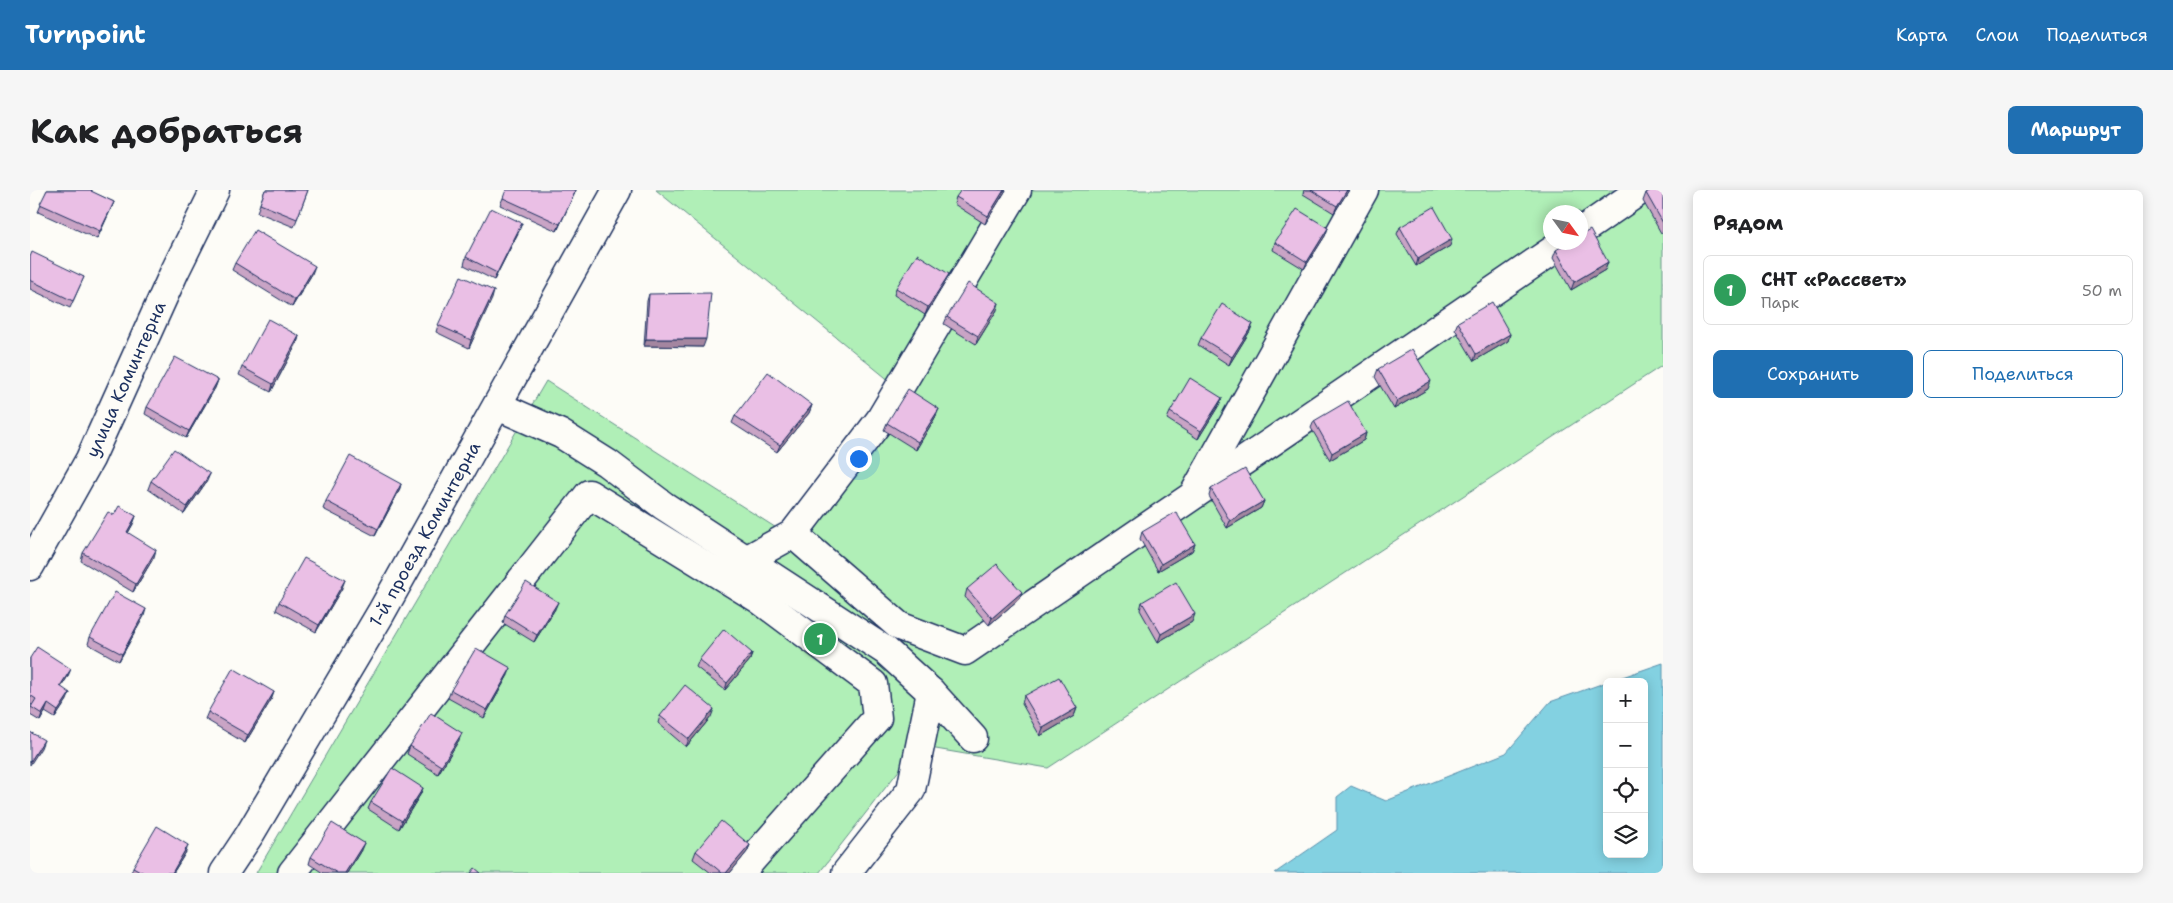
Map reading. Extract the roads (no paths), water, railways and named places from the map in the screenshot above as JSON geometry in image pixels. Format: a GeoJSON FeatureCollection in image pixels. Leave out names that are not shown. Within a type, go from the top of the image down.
{"type":"FeatureCollection","features":[{"type":"Feature","properties":{"kind":"street","name":"улица Коминтерна"},"geometry":{"type":"LineString","coordinates":[[30,566],[90,459],[174,273],[216,190]]}},
{"type":"Feature","properties":{"kind":"street","name":"1-й проезд Коминтерна"},"geometry":{"type":"LineString","coordinates":[[224,873],[382,613],[616,190]]}},
{"type":"Feature","properties":{"kind":"street"},"geometry":{"type":"LineString","coordinates":[[746,560],[793,534],[880,420],[1017,190]]}},
{"type":"Feature","properties":{"kind":"street"},"geometry":{"type":"LineString","coordinates":[[1192,498],[1364,190]]}},
{"type":"Feature","properties":{"kind":"street"},"geometry":{"type":"LineString","coordinates":[[1588,226],[1641,190]]}},
{"type":"Feature","properties":{"kind":"street"},"geometry":{"type":"LineString","coordinates":[[793,534],[899,626],[965,651],[1553,250]]}},
{"type":"Feature","properties":{"kind":"street"},"geometry":{"type":"LineString","coordinates":[[498,406],[561,434],[606,463],[664,506],[886,651],[931,692],[973,738]]}},
{"type":"Feature","properties":{"kind":"street"},"geometry":{"type":"LineString","coordinates":[[292,873],[588,494],[759,599],[873,684],[877,718],[740,873]]}},
{"type":"Feature","properties":{"kind":"street"},"geometry":{"type":"LineString","coordinates":[[846,873],[912,790],[931,692]]}},
{"type":"Feature","properties":{"kind":"water"},"geometry":{"type":"Polygon","coordinates":[[[1663,663],[1663,873],[1275,873],[1337,830],[1337,797],[1351,786],[1386,801],[1506,753],[1550,702],[1603,683],[1603,858],[1648,858],[1648,678],[1620,678],[1663,663]]]}},
{"type":"Feature","properties":{"kind":"place","name":"СНТ «Рассвет»"},"geometry":{"type":"Point","coordinates":[820,639]}}]}
